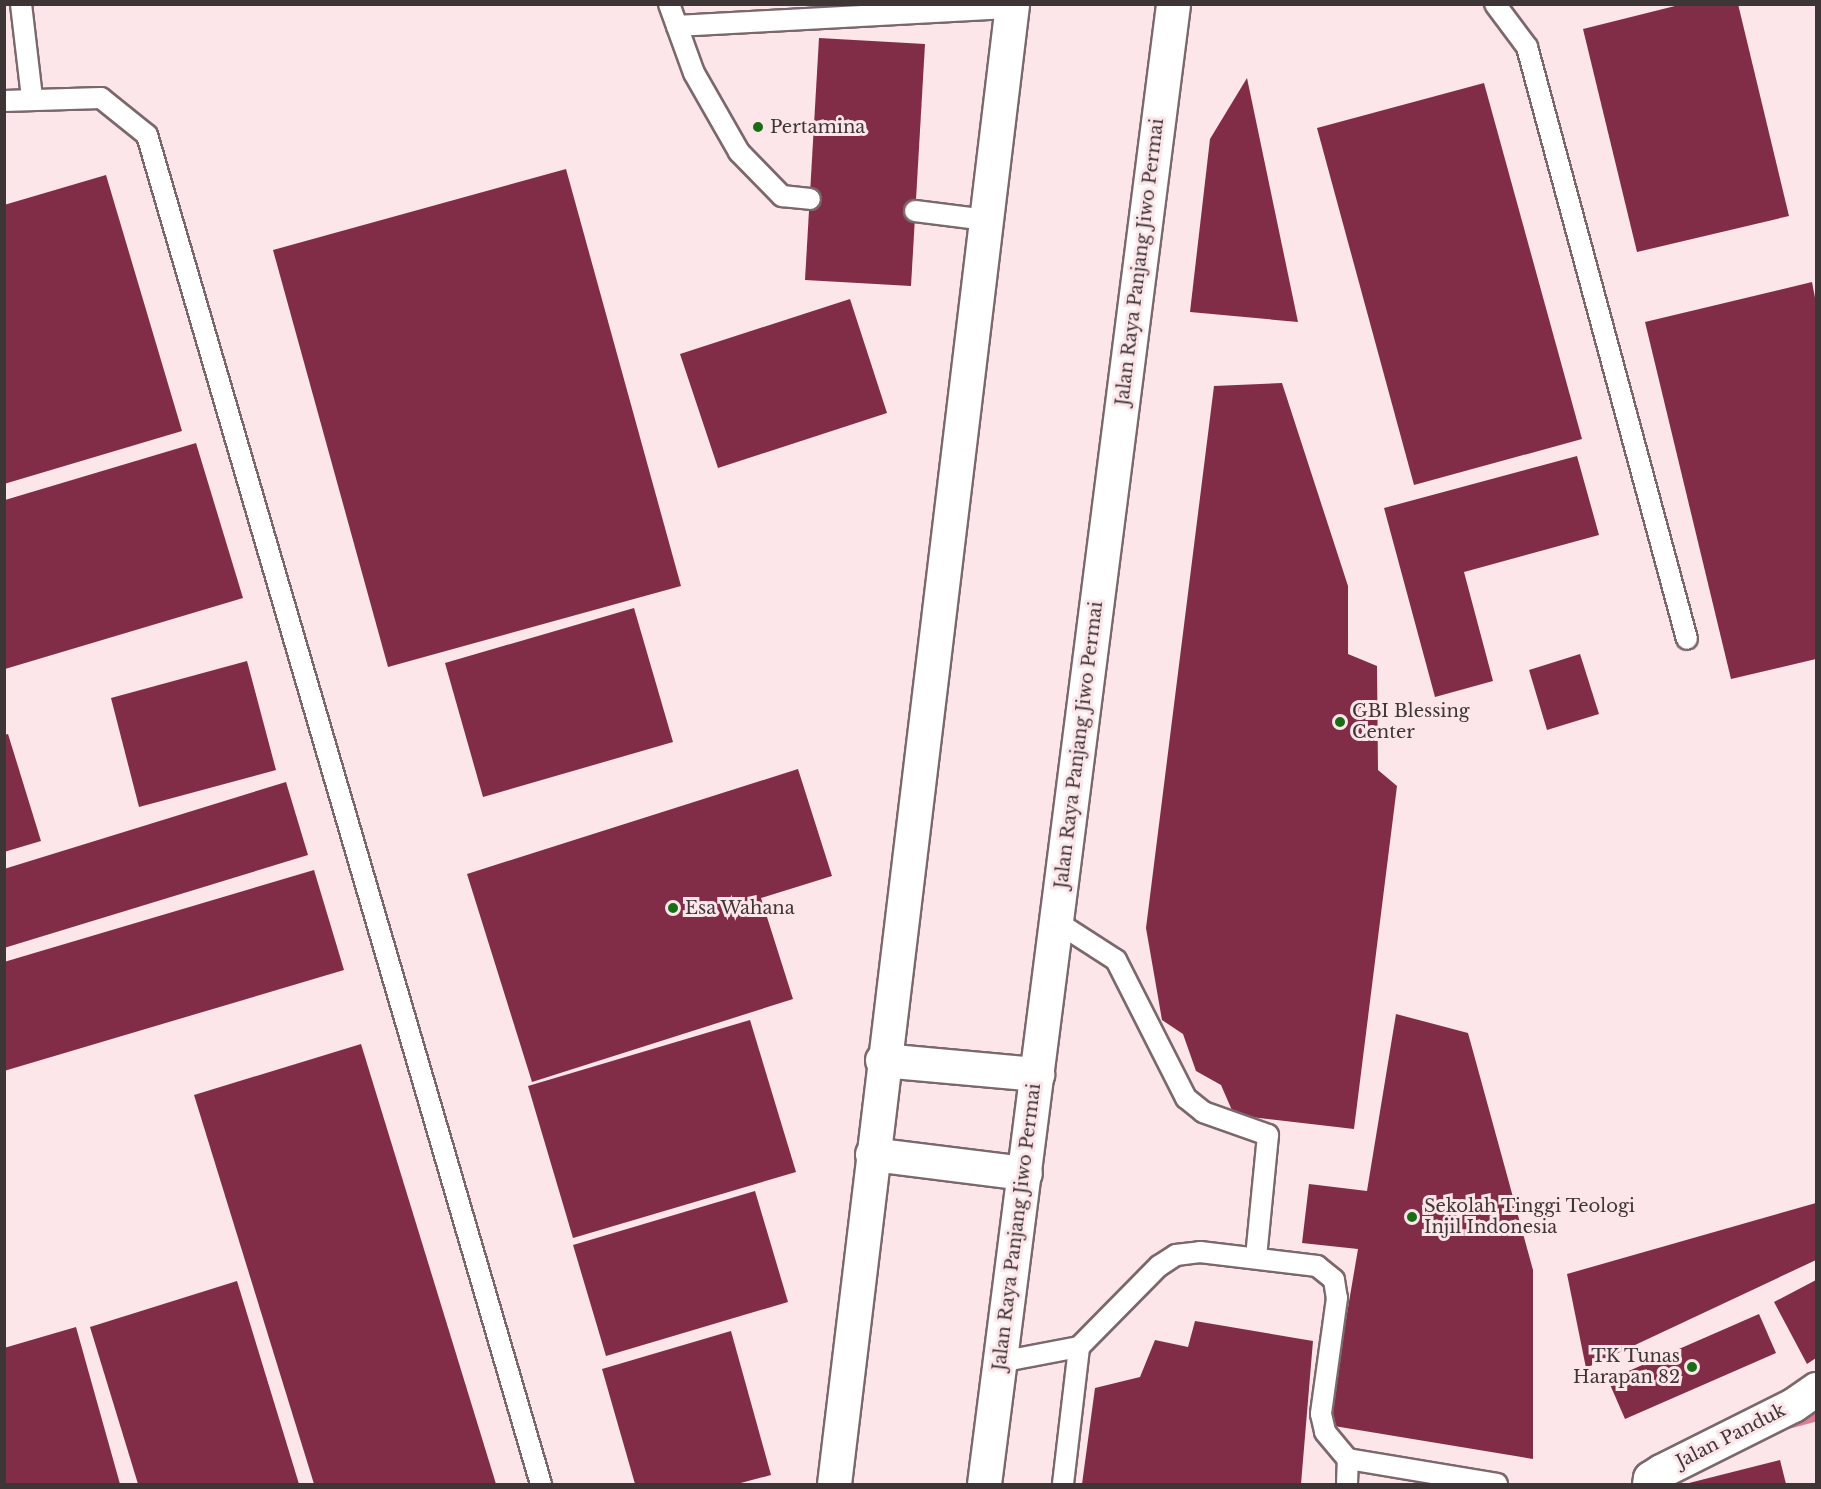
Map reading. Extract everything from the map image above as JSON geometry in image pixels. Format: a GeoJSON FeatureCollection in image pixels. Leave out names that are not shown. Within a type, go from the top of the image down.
{"type":"FeatureCollection","features":[{"type":"Feature","properties":{"kind":"street","name":"Jalan Raya Panjang Jiwo Permai"},"geometry":{"type":"LineString","coordinates":[[984,1485],[1173,4]]}},
{"type":"Feature","properties":{"kind":"street"},"geometry":{"type":"LineString","coordinates":[[834,1485],[882,1060],[1012,6]]}},
{"type":"Feature","properties":{"kind":"street"},"geometry":{"type":"LineString","coordinates":[[882,1060],[1037,1074]]}},
{"type":"Feature","properties":{"kind":"street"},"geometry":{"type":"LineString","coordinates":[[872,1154],[1025,1173]]}},
{"type":"Feature","properties":{"kind":"street","name":"Jalan Panduk"},"geometry":{"type":"LineString","coordinates":[[1649,1485],[1650,1478],[1661,1471],[1793,1405],[1816,1389]]}},
{"type":"Feature","properties":{"kind":"lane"},"geometry":{"type":"LineString","coordinates":[[21,4],[32,98]]}},
{"type":"Feature","properties":{"kind":"lane"},"geometry":{"type":"LineString","coordinates":[[669,4],[694,73],[739,152],[782,196],[810,199]]}},
{"type":"Feature","properties":{"kind":"lane"},"geometry":{"type":"LineString","coordinates":[[1495,4],[1527,47],[1688,639]]}},
{"type":"Feature","properties":{"kind":"lane"},"geometry":{"type":"LineString","coordinates":[[677,26],[1012,6]]}},
{"type":"Feature","properties":{"kind":"lane"},"geometry":{"type":"LineString","coordinates":[[4,101],[32,98],[101,98],[147,135],[541,1485]]}},
{"type":"Feature","properties":{"kind":"lane"},"geometry":{"type":"LineString","coordinates":[[915,211],[986,220]]}},
{"type":"Feature","properties":{"kind":"lane"},"geometry":{"type":"LineString","coordinates":[[1057,922],[1116,960],[1186,1098],[1203,1112],[1268,1135],[1256,1257]]}},
{"type":"Feature","properties":{"kind":"lane"},"geometry":{"type":"LineString","coordinates":[[1000,1362],[1079,1347],[1159,1266],[1176,1255],[1200,1252],[1317,1266],[1334,1280],[1337,1298],[1322,1414],[1325,1431],[1348,1459],[1497,1485]]}},
{"type":"Feature","properties":{"kind":"lane"},"geometry":{"type":"LineString","coordinates":[[1063,1485],[1079,1347]]}},
{"type":"Feature","properties":{"kind":"lane"},"geometry":{"type":"LineString","coordinates":[[1347,1485],[1348,1459]]}},
{"type":"Feature","properties":{"kind":"building"},"geometry":{"type":"Polygon","coordinates":[[[1683,4],[1738,4],[1789,216],[1637,252],[1583,29],[1683,4]]]}},
{"type":"Feature","properties":{"kind":"building"},"geometry":{"type":"Polygon","coordinates":[[[819,38],[925,44],[911,286],[805,280],[819,38]]]}},
{"type":"Feature","properties":{"kind":"building"},"geometry":{"type":"Polygon","coordinates":[[[1247,78],[1298,322],[1190,312],[1210,139],[1247,78]]]}},
{"type":"Feature","properties":{"kind":"building"},"geometry":{"type":"Polygon","coordinates":[[[1484,83],[1582,439],[1414,485],[1317,128],[1484,83]]]}},
{"type":"Feature","properties":{"kind":"building"},"geometry":{"type":"Polygon","coordinates":[[[566,169],[681,586],[388,667],[273,250],[566,169]]]}},
{"type":"Feature","properties":{"kind":"building"},"geometry":{"type":"Polygon","coordinates":[[[106,175],[182,431],[4,484],[4,205],[106,175]]]}},
{"type":"Feature","properties":{"kind":"building"},"geometry":{"type":"Polygon","coordinates":[[[1812,282],[1816,303],[1816,659],[1731,679],[1645,322],[1812,282]]]}},
{"type":"Feature","properties":{"kind":"building"},"geometry":{"type":"Polygon","coordinates":[[[850,299],[887,413],[718,468],[680,354],[850,299]]]}},
{"type":"Feature","properties":{"kind":"building"},"geometry":{"type":"Polygon","coordinates":[[[1282,383],[1348,586],[1348,654],[1377,666],[1378,770],[1397,786],[1354,1129],[1234,1115],[1221,1085],[1196,1071],[1183,1034],[1162,1020],[1146,928],[1214,386],[1282,383]]]}},
{"type":"Feature","properties":{"kind":"building"},"geometry":{"type":"Polygon","coordinates":[[[196,443],[243,598],[5,669],[5,500],[196,443]]]}},
{"type":"Feature","properties":{"kind":"building"},"geometry":{"type":"Polygon","coordinates":[[[1577,456],[1599,535],[1464,572],[1493,681],[1435,697],[1384,508],[1577,456]]]}},
{"type":"Feature","properties":{"kind":"building"},"geometry":{"type":"Polygon","coordinates":[[[634,608],[673,742],[483,797],[445,663],[634,608]]]}},
{"type":"Feature","properties":{"kind":"building"},"geometry":{"type":"Polygon","coordinates":[[[1580,654],[1599,714],[1547,730],[1529,670],[1580,654]]]}},
{"type":"Feature","properties":{"kind":"building"},"geometry":{"type":"Polygon","coordinates":[[[247,661],[276,770],[139,807],[111,698],[247,661]]]}},
{"type":"Feature","properties":{"kind":"building"},"geometry":{"type":"Polygon","coordinates":[[[8,734],[41,841],[4,852],[4,735],[8,734]]]}},
{"type":"Feature","properties":{"kind":"building"},"geometry":{"type":"Polygon","coordinates":[[[798,769],[832,876],[761,898],[793,999],[532,1082],[467,874],[798,769]]]}},
{"type":"Feature","properties":{"kind":"building"},"geometry":{"type":"Polygon","coordinates":[[[286,782],[308,855],[4,948],[4,869],[286,782]]]}},
{"type":"Feature","properties":{"kind":"building"},"geometry":{"type":"Polygon","coordinates":[[[314,870],[344,970],[4,1071],[4,962],[314,870]]]}},
{"type":"Feature","properties":{"kind":"building","name":"Sekolah Tinggi Teologi Injil Indonesia"},"geometry":{"type":"Polygon","coordinates":[[[1396,1014],[1468,1033],[1533,1270],[1533,1459],[1328,1425],[1358,1249],[1302,1243],[1309,1184],[1367,1191],[1396,1014]]]}},
{"type":"Feature","properties":{"kind":"building"},"geometry":{"type":"Polygon","coordinates":[[[750,1020],[796,1172],[573,1238],[528,1086],[750,1020]]]}},
{"type":"Feature","properties":{"kind":"building"},"geometry":{"type":"Polygon","coordinates":[[[361,1044],[496,1484],[314,1484],[194,1095],[361,1044]]]}},
{"type":"Feature","properties":{"kind":"building"},"geometry":{"type":"Polygon","coordinates":[[[755,1191],[788,1302],[606,1356],[573,1245],[755,1191]]]}},
{"type":"Feature","properties":{"kind":"building"},"geometry":{"type":"Polygon","coordinates":[[[1816,1203],[1816,1260],[1586,1368],[1567,1274],[1816,1203]]]}},
{"type":"Feature","properties":{"kind":"building"},"geometry":{"type":"Polygon","coordinates":[[[1816,1280],[1816,1358],[1807,1364],[1774,1302],[1816,1280]]]}},
{"type":"Feature","properties":{"kind":"building"},"geometry":{"type":"Polygon","coordinates":[[[237,1281],[299,1484],[138,1484],[90,1327],[237,1281]]]}},
{"type":"Feature","properties":{"kind":"building","name":"TK Tunas Harapan 82"},"geometry":{"type":"Polygon","coordinates":[[[1759,1314],[1776,1353],[1625,1419],[1608,1380],[1759,1314]]]}},
{"type":"Feature","properties":{"kind":"building"},"geometry":{"type":"Polygon","coordinates":[[[1195,1321],[1313,1341],[1301,1484],[1082,1484],[1095,1388],[1140,1377],[1155,1340],[1188,1347],[1195,1321]]]}},
{"type":"Feature","properties":{"kind":"building"},"geometry":{"type":"Polygon","coordinates":[[[76,1327],[120,1484],[4,1484],[4,1348],[76,1327]]]}},
{"type":"Feature","properties":{"kind":"building"},"geometry":{"type":"Polygon","coordinates":[[[731,1331],[771,1475],[737,1484],[635,1484],[602,1369],[731,1331]]]}},
{"type":"Feature","properties":{"kind":"building"},"geometry":{"type":"Polygon","coordinates":[[[1780,1460],[1786,1484],[1685,1484],[1780,1460]]]}},
{"type":"Feature","properties":{"kind":"waterway"},"geometry":{"type":"LineString","coordinates":[[1787,1421],[1816,1413]]}},
{"type":"Feature","properties":{"kind":"place","name":"Pertamina"},"geometry":{"type":"Point","coordinates":[758,127]}},
{"type":"Feature","properties":{"kind":"place","name":"GBI Blessing Center"},"geometry":{"type":"Point","coordinates":[1340,722]}},
{"type":"Feature","properties":{"kind":"place","name":"Esa Wahana"},"geometry":{"type":"Point","coordinates":[673,908]}},
{"type":"Feature","properties":{"kind":"place","name":"Sekolah Tinggi Teologi Injil Indonesia"},"geometry":{"type":"Point","coordinates":[1412,1217]}},
{"type":"Feature","properties":{"kind":"place","name":"TK Tunas Harapan 82"},"geometry":{"type":"Point","coordinates":[1692,1367]}}]}
